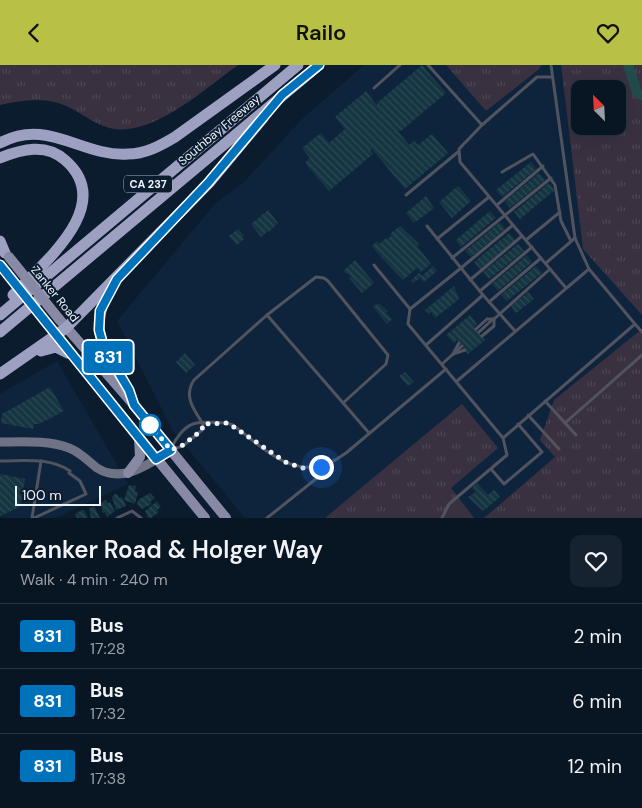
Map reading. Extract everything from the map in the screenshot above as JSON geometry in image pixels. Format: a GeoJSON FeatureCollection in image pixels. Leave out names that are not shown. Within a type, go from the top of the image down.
{"type":"FeatureCollection","features":[{"type":"Feature","properties":{"kind":"highway"},"geometry":{"type":"LineString","coordinates":[[0,143],[21,134],[37,133],[60,137],[113,153],[138,153],[175,137],[274,65]]}},
{"type":"Feature","properties":{"kind":"highway","name":"Southbay Freeway"},"geometry":{"type":"LineString","coordinates":[[3,305],[290,65]]}},
{"type":"Feature","properties":{"kind":"highway"},"geometry":{"type":"LineString","coordinates":[[0,315],[298,65]]}},
{"type":"Feature","properties":{"kind":"highway","name":"Southbay Freeway"},"geometry":{"type":"LineString","coordinates":[[0,332],[319,65]]}},
{"type":"Feature","properties":{"kind":"highway"},"geometry":{"type":"LineString","coordinates":[[0,374],[22,360],[117,279],[208,183],[282,95]]}},
{"type":"Feature","properties":{"kind":"highway"},"geometry":{"type":"LineString","coordinates":[[0,158],[22,151],[44,150],[64,159],[75,171],[82,185],[83,207],[71,232],[3,305]]}},
{"type":"Feature","properties":{"kind":"highway"},"geometry":{"type":"LineString","coordinates":[[0,165],[22,151]]}},
{"type":"Feature","properties":{"kind":"highway"},"geometry":{"type":"LineString","coordinates":[[0,241],[5,252]]}},
{"type":"Feature","properties":{"kind":"highway"},"geometry":{"type":"LineString","coordinates":[[117,279],[100,311],[99,330],[104,348],[129,390],[134,405]]}},
{"type":"Feature","properties":{"kind":"highway"},"geometry":{"type":"LineString","coordinates":[[22,360],[52,348],[59,348],[68,353]]}},
{"type":"Feature","properties":{"kind":"main road","name":"Zanker Road"},"geometry":{"type":"LineString","coordinates":[[5,252],[226,518]]}},
{"type":"Feature","properties":{"kind":"main road","name":"Zanker Road"},"geometry":{"type":"LineString","coordinates":[[0,265],[68,353],[139,436],[205,518]]}},
{"type":"Feature","properties":{"kind":"main road"},"geometry":{"type":"LineString","coordinates":[[128,473],[140,457],[139,436]]}},
{"type":"Feature","properties":{"kind":"street"},"geometry":{"type":"LineString","coordinates":[[0,442],[62,445],[79,453],[106,472],[128,473],[171,450]]}},
{"type":"Feature","properties":{"kind":"lane"},"geometry":{"type":"LineString","coordinates":[[374,88],[400,65]]}},
{"type":"Feature","properties":{"kind":"lane"},"geometry":{"type":"LineString","coordinates":[[428,65],[482,125]]}},
{"type":"Feature","properties":{"kind":"lane"},"geometry":{"type":"LineString","coordinates":[[551,65],[576,238],[589,269],[642,332]]}},
{"type":"Feature","properties":{"kind":"lane"},"geometry":{"type":"LineString","coordinates":[[406,195],[458,151],[482,125],[537,77],[552,77]]}},
{"type":"Feature","properties":{"kind":"lane"},"geometry":{"type":"LineString","coordinates":[[458,151],[460,162],[566,288]]}},
{"type":"Feature","properties":{"kind":"lane"},"geometry":{"type":"LineString","coordinates":[[502,172],[533,154],[556,185],[561,221],[571,241]]}},
{"type":"Feature","properties":{"kind":"lane"},"geometry":{"type":"LineString","coordinates":[[497,205],[543,166]]}},
{"type":"Feature","properties":{"kind":"lane"},"geometry":{"type":"LineString","coordinates":[[452,258],[551,178]]}},
{"type":"Feature","properties":{"kind":"lane"},"geometry":{"type":"LineString","coordinates":[[437,239],[489,197]]}},
{"type":"Feature","properties":{"kind":"lane"},"geometry":{"type":"LineString","coordinates":[[470,280],[560,212]]}},
{"type":"Feature","properties":{"kind":"lane"},"geometry":{"type":"LineString","coordinates":[[442,518],[449,503],[507,455],[503,437],[408,324],[410,309],[514,225]]}},
{"type":"Feature","properties":{"kind":"lane"},"geometry":{"type":"LineString","coordinates":[[427,226],[470,280],[515,331]]}},
{"type":"Feature","properties":{"kind":"lane"},"geometry":{"type":"LineString","coordinates":[[546,263],[576,238]]}},
{"type":"Feature","properties":{"kind":"lane"},"geometry":{"type":"LineString","coordinates":[[480,291],[532,247]]}},
{"type":"Feature","properties":{"kind":"lane"},"geometry":{"type":"LineString","coordinates":[[489,302],[541,258]]}},
{"type":"Feature","properties":{"kind":"lane"},"geometry":{"type":"LineString","coordinates":[[374,265],[410,309]]}},
{"type":"Feature","properties":{"kind":"lane"},"geometry":{"type":"LineString","coordinates":[[477,331],[487,319],[494,319],[550,269]]}},
{"type":"Feature","properties":{"kind":"lane"},"geometry":{"type":"LineString","coordinates":[[457,381],[589,269]]}},
{"type":"Feature","properties":{"kind":"lane"},"geometry":{"type":"LineString","coordinates":[[171,450],[183,445],[202,430],[203,424],[190,402],[188,393],[191,383],[267,315],[313,279],[321,277],[328,281],[386,351],[388,361],[381,370],[343,403]]}},
{"type":"Feature","properties":{"kind":"lane"},"geometry":{"type":"LineString","coordinates":[[426,345],[484,295]]}},
{"type":"Feature","properties":{"kind":"lane"},"geometry":{"type":"LineString","coordinates":[[267,315],[369,433]]}},
{"type":"Feature","properties":{"kind":"lane"},"geometry":{"type":"LineString","coordinates":[[482,336],[494,326],[494,319]]}},
{"type":"Feature","properties":{"kind":"lane"},"geometry":{"type":"LineString","coordinates":[[503,437],[635,324]]}},
{"type":"Feature","properties":{"kind":"lane"},"geometry":{"type":"LineString","coordinates":[[453,354],[459,343]]}},
{"type":"Feature","properties":{"kind":"lane"},"geometry":{"type":"LineString","coordinates":[[442,364],[462,346]]}},
{"type":"Feature","properties":{"kind":"lane"},"geometry":{"type":"LineString","coordinates":[[453,354],[465,350]]}},
{"type":"Feature","properties":{"kind":"lane"},"geometry":{"type":"LineString","coordinates":[[565,423],[642,355]]}},
{"type":"Feature","properties":{"kind":"lane"},"geometry":{"type":"LineString","coordinates":[[171,450],[176,438],[194,423],[228,423],[278,459],[295,466],[312,468],[325,465],[335,461],[446,369]]}},
{"type":"Feature","properties":{"kind":"lane"},"geometry":{"type":"LineString","coordinates":[[545,401],[576,435]]}},
{"type":"Feature","properties":{"kind":"lane"},"geometry":{"type":"LineString","coordinates":[[528,415],[559,449]]}},
{"type":"Feature","properties":{"kind":"lane"},"geometry":{"type":"LineString","coordinates":[[491,469],[504,484],[542,452],[518,424]]}},
{"type":"Feature","properties":{"kind":"lane"},"geometry":{"type":"LineString","coordinates":[[0,461],[57,463],[80,481],[86,494],[33,518]]}},
{"type":"Feature","properties":{"kind":"lane"},"geometry":{"type":"LineString","coordinates":[[33,518],[41,461]]}},
{"type":"Feature","properties":{"kind":"lane"},"geometry":{"type":"LineString","coordinates":[[267,518],[322,474],[325,465]]}},
{"type":"Feature","properties":{"kind":"lane"},"geometry":{"type":"LineString","coordinates":[[116,518],[132,511],[141,518]]}},
{"type":"Feature","properties":{"kind":"shaded area"},"geometry":{"type":"Polygon","coordinates":[[[364,65],[446,65],[486,111],[542,65],[561,65],[581,232],[642,299],[642,383],[484,518],[245,518],[173,431],[117,321],[215,204],[244,182],[302,119],[364,65]]]}},
{"type":"Feature","properties":{"kind":"shaded area"},"geometry":{"type":"Polygon","coordinates":[[[57,361],[128,484],[55,518],[0,518],[0,394],[57,361]]]}},
{"type":"Feature","properties":{"kind":"green space"},"geometry":{"type":"Polygon","coordinates":[[[0,65],[238,65],[196,97],[163,117],[131,129],[115,129],[99,124],[56,102],[29,100],[0,105],[0,65]]]}},
{"type":"Feature","properties":{"kind":"green space"},"geometry":{"type":"Polygon","coordinates":[[[446,65],[542,65],[486,111],[446,65]]]}},
{"type":"Feature","properties":{"kind":"green space"},"geometry":{"type":"Polygon","coordinates":[[[561,65],[642,65],[642,315],[583,249],[561,65]]]}},
{"type":"Feature","properties":{"kind":"green space"},"geometry":{"type":"Polygon","coordinates":[[[642,329],[642,518],[484,518],[555,457],[540,440],[554,400],[642,329]]]}},
{"type":"Feature","properties":{"kind":"green space"},"geometry":{"type":"Polygon","coordinates":[[[462,404],[498,448],[451,488],[474,518],[325,518],[462,404]]]}},
{"type":"Feature","properties":{"kind":"building"},"geometry":{"type":"Polygon","coordinates":[[[422,65],[446,93],[401,131],[397,130],[409,145],[414,141],[418,145],[432,134],[448,153],[405,189],[372,149],[370,150],[373,154],[329,191],[305,163],[310,158],[302,148],[321,133],[329,143],[345,129],[335,117],[366,91],[377,106],[377,103],[422,65]]]}},
{"type":"Feature","properties":{"kind":"building"},"geometry":{"type":"Polygon","coordinates":[[[531,162],[536,169],[502,197],[496,190],[531,162]]]}},
{"type":"Feature","properties":{"kind":"building"},"geometry":{"type":"Polygon","coordinates":[[[539,173],[545,180],[510,208],[505,201],[539,173]]]}},
{"type":"Feature","properties":{"kind":"building"},"geometry":{"type":"Polygon","coordinates":[[[549,183],[555,190],[520,219],[514,212],[549,183]]]}},
{"type":"Feature","properties":{"kind":"building"},"geometry":{"type":"Polygon","coordinates":[[[458,186],[471,201],[452,218],[439,202],[458,186]]]}},
{"type":"Feature","properties":{"kind":"building"},"geometry":{"type":"Polygon","coordinates":[[[426,196],[434,208],[414,223],[406,213],[426,196]]]}},
{"type":"Feature","properties":{"kind":"building"},"geometry":{"type":"Polygon","coordinates":[[[268,210],[278,223],[261,237],[251,224],[268,210]]]}},
{"type":"Feature","properties":{"kind":"building"},"geometry":{"type":"Polygon","coordinates":[[[490,211],[496,218],[461,247],[456,240],[490,211]]]}},
{"type":"Feature","properties":{"kind":"building"},"geometry":{"type":"Polygon","coordinates":[[[500,222],[505,229],[471,257],[465,251],[500,222]]]}},
{"type":"Feature","properties":{"kind":"building"},"geometry":{"type":"Polygon","coordinates":[[[400,226],[419,244],[417,246],[431,264],[421,272],[417,268],[403,280],[380,256],[382,253],[379,255],[372,246],[377,241],[379,244],[387,239],[400,226]]]}},
{"type":"Feature","properties":{"kind":"building"},"geometry":{"type":"Polygon","coordinates":[[[238,229],[244,236],[242,237],[244,239],[237,245],[229,236],[238,229]]]}},
{"type":"Feature","properties":{"kind":"building"},"geometry":{"type":"Polygon","coordinates":[[[509,233],[515,240],[480,269],[474,262],[509,233]]]}},
{"type":"Feature","properties":{"kind":"building"},"geometry":{"type":"Polygon","coordinates":[[[518,244],[524,251],[489,279],[483,272],[518,244]]]}},
{"type":"Feature","properties":{"kind":"building"},"geometry":{"type":"Polygon","coordinates":[[[527,255],[532,262],[498,291],[492,284],[527,255]]]}},
{"type":"Feature","properties":{"kind":"building"},"geometry":{"type":"Polygon","coordinates":[[[355,260],[374,283],[362,293],[349,278],[351,276],[343,271],[355,260]]]}},
{"type":"Feature","properties":{"kind":"building"},"geometry":{"type":"Polygon","coordinates":[[[433,266],[437,271],[424,282],[420,278],[413,283],[411,280],[419,273],[422,276],[433,266]]]}},
{"type":"Feature","properties":{"kind":"building"},"geometry":{"type":"Polygon","coordinates":[[[536,266],[542,273],[507,301],[501,295],[536,266]]]}},
{"type":"Feature","properties":{"kind":"building"},"geometry":{"type":"Polygon","coordinates":[[[454,286],[459,299],[435,318],[431,312],[429,314],[425,310],[454,286]]]}},
{"type":"Feature","properties":{"kind":"building"},"geometry":{"type":"Polygon","coordinates":[[[528,292],[534,299],[516,313],[511,306],[528,292]]]}},
{"type":"Feature","properties":{"kind":"building"},"geometry":{"type":"Polygon","coordinates":[[[378,303],[388,311],[386,313],[392,319],[387,324],[373,307],[378,303]]]}},
{"type":"Feature","properties":{"kind":"building"},"geometry":{"type":"Polygon","coordinates":[[[470,315],[477,324],[474,327],[485,340],[468,354],[457,340],[454,343],[446,335],[470,315]]]}},
{"type":"Feature","properties":{"kind":"building"},"geometry":{"type":"Polygon","coordinates":[[[185,353],[195,365],[186,373],[176,362],[185,353]]]}},
{"type":"Feature","properties":{"kind":"building"},"geometry":{"type":"Polygon","coordinates":[[[405,372],[414,382],[408,386],[399,376],[405,372]]]}},
{"type":"Feature","properties":{"kind":"building"},"geometry":{"type":"Polygon","coordinates":[[[50,387],[64,411],[39,424],[34,424],[33,429],[1,423],[2,414],[50,387]]]}},
{"type":"Feature","properties":{"kind":"building"},"geometry":{"type":"Polygon","coordinates":[[[0,474],[25,479],[20,507],[0,516],[0,474]]]}},
{"type":"Feature","properties":{"kind":"building"},"geometry":{"type":"Polygon","coordinates":[[[477,483],[488,495],[494,490],[500,497],[483,511],[468,497],[476,492],[472,488],[477,483]]]}},
{"type":"Feature","properties":{"kind":"building"},"geometry":{"type":"Polygon","coordinates":[[[129,485],[136,486],[135,492],[138,492],[135,504],[124,500],[129,485]]]}},
{"type":"Feature","properties":{"kind":"building"},"geometry":{"type":"Polygon","coordinates":[[[150,493],[155,498],[150,502],[152,504],[142,509],[137,504],[138,500],[150,493]]]}},
{"type":"Feature","properties":{"kind":"building"},"geometry":{"type":"Polygon","coordinates":[[[115,494],[119,498],[122,497],[126,506],[116,510],[112,497],[115,494]]]}},
{"type":"Feature","properties":{"kind":"building"},"geometry":{"type":"Polygon","coordinates":[[[106,500],[107,503],[110,502],[115,511],[107,517],[105,512],[103,513],[100,503],[106,500]]]}},
{"type":"Feature","properties":{"kind":"building"},"geometry":{"type":"Polygon","coordinates":[[[157,501],[161,507],[157,510],[159,512],[148,518],[145,511],[157,501]]]}},
{"type":"Feature","properties":{"kind":"building"},"geometry":{"type":"Polygon","coordinates":[[[94,506],[100,518],[91,518],[89,509],[94,506]]]}},
{"type":"Feature","properties":{"kind":"building"},"geometry":{"type":"Polygon","coordinates":[[[84,510],[88,518],[77,518],[75,514],[84,510]]]}},
{"type":"Feature","properties":{"kind":"waterway"},"geometry":{"type":"LineString","coordinates":[[628,65],[637,92],[642,95]]}},
{"type":"Feature","properties":{"kind":"bus line","name":"831"},"geometry":{"type":"LineString","coordinates":[[0,265],[50,327],[68,353],[139,436],[156,459],[171,450],[134,405],[129,390],[104,348],[100,339],[98,321],[103,302],[117,279],[208,183],[282,95],[319,65]]}},
{"type":"Feature","properties":{"kind":"route"},"geometry":{"type":"LineString","coordinates":[[150,425],[171,450],[183,445],[202,430],[203,424],[228,423],[278,459],[303,468],[321,467]]}}]}
